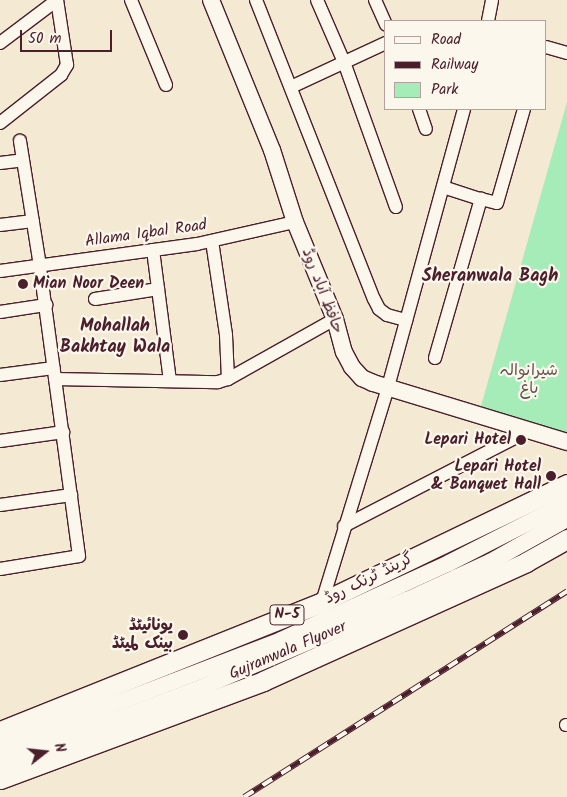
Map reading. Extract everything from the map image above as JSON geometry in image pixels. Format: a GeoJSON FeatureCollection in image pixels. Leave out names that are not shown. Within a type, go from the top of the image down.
{"type":"FeatureCollection","features":[{"type":"Feature","properties":{"kind":"highway","name":"گرینڈ ٹرنک روڈ"},"geometry":{"type":"LineString","coordinates":[[0,731],[322,602],[567,484]]}},
{"type":"Feature","properties":{"kind":"highway"},"geometry":{"type":"LineString","coordinates":[[0,779],[262,681],[526,562],[567,540]]}},
{"type":"Feature","properties":{"kind":"main road","name":"حافظ آباد روڈ"},"geometry":{"type":"LineString","coordinates":[[211,0],[272,150],[296,222],[335,319],[344,352],[352,367],[362,378],[567,442]]}},
{"type":"Feature","properties":{"kind":"main road","name":"Gujranwala Flyover"},"geometry":{"type":"LineString","coordinates":[[0,748],[281,640],[449,563],[567,503]]}},
{"type":"Feature","properties":{"kind":"main road","name":"Gujranwala Flyover"},"geometry":{"type":"LineString","coordinates":[[0,764],[205,686],[407,600],[490,562],[567,519]]}},
{"type":"Feature","properties":{"kind":"street"},"geometry":{"type":"LineString","coordinates":[[0,43],[57,0],[66,65],[61,75],[0,123]]}},
{"type":"Feature","properties":{"kind":"street"},"geometry":{"type":"LineString","coordinates":[[131,0],[166,85]]}},
{"type":"Feature","properties":{"kind":"street"},"geometry":{"type":"LineString","coordinates":[[256,0],[376,304],[387,315],[406,320]]}},
{"type":"Feature","properties":{"kind":"street"},"geometry":{"type":"LineString","coordinates":[[317,0],[344,62],[396,207]]}},
{"type":"Feature","properties":{"kind":"street"},"geometry":{"type":"LineString","coordinates":[[375,0],[384,20]]}},
{"type":"Feature","properties":{"kind":"street"},"geometry":{"type":"LineString","coordinates":[[488,20],[492,0]]}},
{"type":"Feature","properties":{"kind":"street"},"geometry":{"type":"LineString","coordinates":[[291,87],[384,44]]}},
{"type":"Feature","properties":{"kind":"street"},"geometry":{"type":"LineString","coordinates":[[547,47],[567,53]]}},
{"type":"Feature","properties":{"kind":"street"},"geometry":{"type":"LineString","coordinates":[[419,110],[426,128]]}},
{"type":"Feature","properties":{"kind":"street"},"geometry":{"type":"LineString","coordinates":[[322,602],[388,387],[464,110]]}},
{"type":"Feature","properties":{"kind":"street"},"geometry":{"type":"LineString","coordinates":[[443,187],[497,203],[524,110]]}},
{"type":"Feature","properties":{"kind":"street"},"geometry":{"type":"LineString","coordinates":[[0,569],[79,556],[46,305],[20,141]]}},
{"type":"Feature","properties":{"kind":"street"},"geometry":{"type":"LineString","coordinates":[[0,163],[23,160]]}},
{"type":"Feature","properties":{"kind":"street"},"geometry":{"type":"LineString","coordinates":[[435,358],[481,199]]}},
{"type":"Feature","properties":{"kind":"street"},"geometry":{"type":"LineString","coordinates":[[0,225],[33,220]]}},
{"type":"Feature","properties":{"kind":"street","name":"Allama Iqbal Road"},"geometry":{"type":"LineString","coordinates":[[0,271],[212,241],[296,222]]}},
{"type":"Feature","properties":{"kind":"street"},"geometry":{"type":"LineString","coordinates":[[212,241],[226,335],[228,379]]}},
{"type":"Feature","properties":{"kind":"street"},"geometry":{"type":"LineString","coordinates":[[153,250],[170,381]]}},
{"type":"Feature","properties":{"kind":"street"},"geometry":{"type":"LineString","coordinates":[[95,299],[158,289]]}},
{"type":"Feature","properties":{"kind":"street"},"geometry":{"type":"LineString","coordinates":[[0,312],[46,305]]}},
{"type":"Feature","properties":{"kind":"street"},"geometry":{"type":"LineString","coordinates":[[0,375],[55,374],[218,382],[228,379],[335,319]]}},
{"type":"Feature","properties":{"kind":"street"},"geometry":{"type":"LineString","coordinates":[[344,526],[530,430]]}},
{"type":"Feature","properties":{"kind":"street"},"geometry":{"type":"LineString","coordinates":[[0,441],[63,432]]}},
{"type":"Feature","properties":{"kind":"street"},"geometry":{"type":"LineString","coordinates":[[0,505],[71,495]]}},
{"type":"Feature","properties":{"kind":"green space","name":"شیرانوالہ باغ"},"geometry":{"type":"Polygon","coordinates":[[[567,102],[567,434],[481,406],[567,102]]]}},
{"type":"Feature","properties":{"kind":"railway"},"geometry":{"type":"LineString","coordinates":[[244,797],[567,591]]}},
{"type":"Feature","properties":{"kind":"place","name":"Mian Noor Deen"},"geometry":{"type":"Point","coordinates":[23,284]}},
{"type":"Feature","properties":{"kind":"place","name":"Lepari Hotel"},"geometry":{"type":"Point","coordinates":[521,440]}},
{"type":"Feature","properties":{"kind":"place","name":"Lepari Hotel & Banquet Hall"},"geometry":{"type":"Point","coordinates":[551,476]}},
{"type":"Feature","properties":{"kind":"place","name":"یونائیٹڈ بینک لمیٹڈ"},"geometry":{"type":"Point","coordinates":[183,635]}},
{"type":"Feature","properties":{"kind":"district","name":"Sheranwala Bagh"},"geometry":{"type":"Point","coordinates":[490,277]}},
{"type":"Feature","properties":{"kind":"district","name":"Mohallah Bakhtay Wala"},"geometry":{"type":"Point","coordinates":[115,338]}}]}
